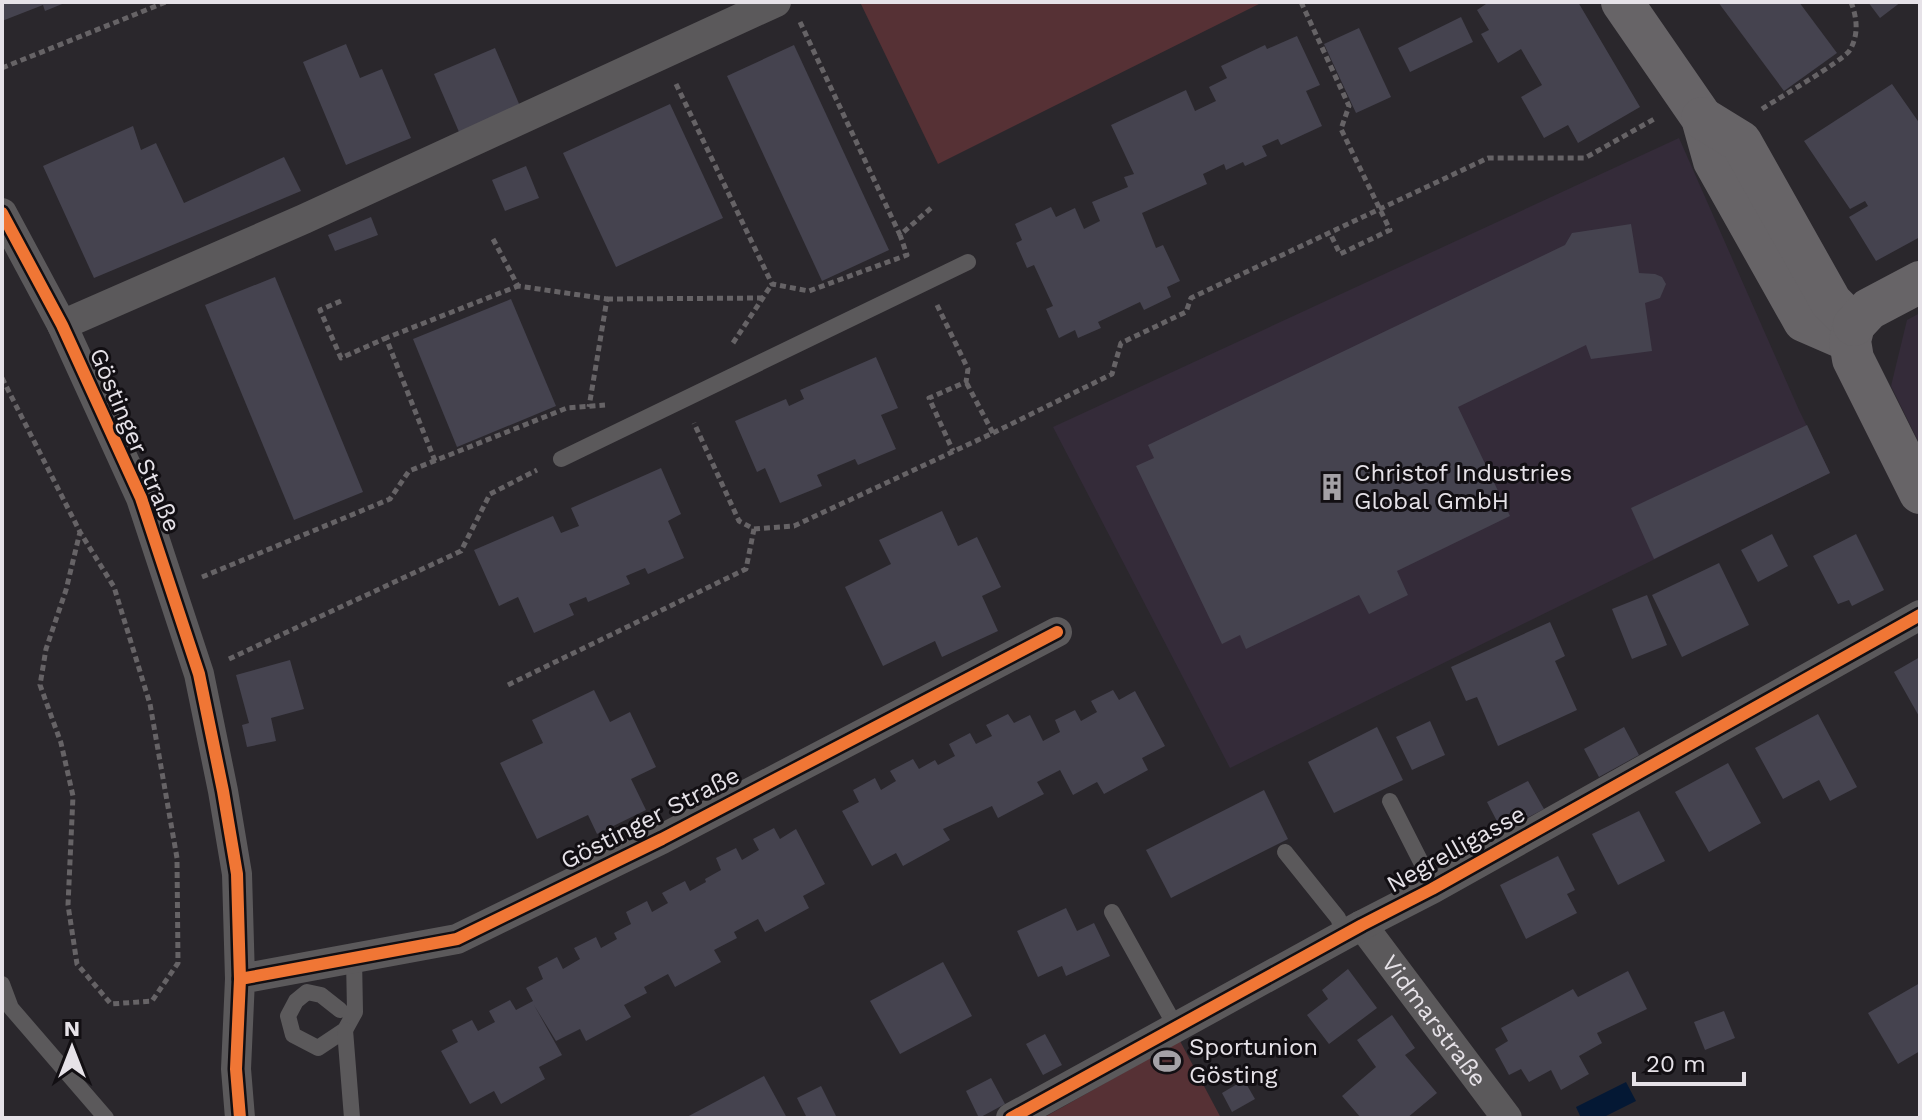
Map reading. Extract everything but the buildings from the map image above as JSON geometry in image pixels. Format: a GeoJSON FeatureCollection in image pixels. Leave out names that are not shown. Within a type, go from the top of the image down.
{"type":"FeatureCollection","features":[{"type":"Feature","properties":{"kind":"street"},"geometry":{"type":"LineString","coordinates":[[62,325],[304,219],[776,2]]}},
{"type":"Feature","properties":{"kind":"street"},"geometry":{"type":"LineString","coordinates":[[1622,2],[1804,321],[1852,333]]}},
{"type":"Feature","properties":{"kind":"street","name":"Göstinger Straße"},"geometry":{"type":"LineString","coordinates":[[2,213],[62,325],[141,498],[199,674],[237,874],[240,979],[236,1069],[240,1118]]}},
{"type":"Feature","properties":{"kind":"street"},"geometry":{"type":"LineString","coordinates":[[1920,282],[1869,309],[1852,333],[1853,359],[1920,493]]}},
{"type":"Feature","properties":{"kind":"street","name":"Negrelligasse"},"geometry":{"type":"LineString","coordinates":[[1011,1118],[1432,889],[1920,615]]}},
{"type":"Feature","properties":{"kind":"street","name":"Göstinger Straße"},"geometry":{"type":"LineString","coordinates":[[240,979],[457,939],[662,839],[1057,632]]}},
{"type":"Feature","properties":{"kind":"street","name":"Vidmarstraße"},"geometry":{"type":"LineString","coordinates":[[1353,930],[1507,1118]]}},
{"type":"Feature","properties":{"kind":"lane"},"geometry":{"type":"LineString","coordinates":[[561,459],[968,262]]}},
{"type":"Feature","properties":{"kind":"lane"},"geometry":{"type":"LineString","coordinates":[[1390,801],[1432,889]]}},
{"type":"Feature","properties":{"kind":"lane"},"geometry":{"type":"LineString","coordinates":[[1285,852],[1338,918],[1353,930]]}},
{"type":"Feature","properties":{"kind":"lane"},"geometry":{"type":"LineString","coordinates":[[1112,912],[1176,1027]]}},
{"type":"Feature","properties":{"kind":"lane"},"geometry":{"type":"LineString","coordinates":[[340,1010],[321,995],[307,992],[296,1001],[288,1016],[293,1035],[318,1048],[345,1030],[355,1012],[354,958]]}},
{"type":"Feature","properties":{"kind":"lane"},"geometry":{"type":"LineString","coordinates":[[2,984],[11,1008],[106,1118]]}},
{"type":"Feature","properties":{"kind":"lane"},"geometry":{"type":"LineString","coordinates":[[345,1030],[352,1118]]}},
{"type":"Feature","properties":{"kind":"path"},"geometry":{"type":"LineString","coordinates":[[2,68],[166,2]]}},
{"type":"Feature","properties":{"kind":"path"},"geometry":{"type":"LineString","coordinates":[[1301,2],[1349,106],[1341,129],[1390,230],[1340,254],[1330,233]]}},
{"type":"Feature","properties":{"kind":"path"},"geometry":{"type":"LineString","coordinates":[[1751,116],[1848,53],[1856,36],[1856,15],[1851,2]]}},
{"type":"Feature","properties":{"kind":"path"},"geometry":{"type":"LineString","coordinates":[[772,284],[809,291],[907,255],[799,21]]}},
{"type":"Feature","properties":{"kind":"path"},"geometry":{"type":"LineString","coordinates":[[662,54],[772,284]]}},
{"type":"Feature","properties":{"kind":"path"},"geometry":{"type":"LineString","coordinates":[[684,400],[739,521],[754,529],[794,526],[1112,374],[1121,343],[1186,312],[1191,298],[1488,158],[1585,158],[1685,115]]}},
{"type":"Feature","properties":{"kind":"path"},"geometry":{"type":"LineString","coordinates":[[900,235],[931,208]]}},
{"type":"Feature","properties":{"kind":"path"},"geometry":{"type":"LineString","coordinates":[[493,239],[518,286]]}},
{"type":"Feature","properties":{"kind":"path"},"geometry":{"type":"LineString","coordinates":[[926,282],[968,369],[966,382],[993,433]]}},
{"type":"Feature","properties":{"kind":"path"},"geometry":{"type":"LineString","coordinates":[[723,348],[736,342],[772,284]]}},
{"type":"Feature","properties":{"kind":"path"},"geometry":{"type":"LineString","coordinates":[[341,301],[320,310],[341,358],[518,286],[607,299],[764,298]]}},
{"type":"Feature","properties":{"kind":"path"},"geometry":{"type":"LineString","coordinates":[[589,407],[607,299]]}},
{"type":"Feature","properties":{"kind":"path"},"geometry":{"type":"LineString","coordinates":[[386,338],[435,461]]}},
{"type":"Feature","properties":{"kind":"path"},"geometry":{"type":"LineString","coordinates":[[2,378],[80,532],[114,587],[145,689],[177,858],[178,963],[152,1001],[111,1004],[77,964],[68,905],[73,796],[61,743],[40,685],[46,649],[66,590],[80,532]]}},
{"type":"Feature","properties":{"kind":"path"},"geometry":{"type":"LineString","coordinates":[[953,451],[929,398],[966,382]]}},
{"type":"Feature","properties":{"kind":"path"},"geometry":{"type":"LineString","coordinates":[[171,590],[390,499],[409,471],[567,408],[601,407],[615,400]]}},
{"type":"Feature","properties":{"kind":"path"},"geometry":{"type":"LineString","coordinates":[[199,674],[461,551],[490,494],[561,459]]}},
{"type":"Feature","properties":{"kind":"path"},"geometry":{"type":"LineString","coordinates":[[508,685],[746,569],[754,529]]}},
{"type":"Feature","properties":{"kind":"shaded area"},"geometry":{"type":"Polygon","coordinates":[[[860,2],[1263,2],[938,164],[860,2]]]}},
{"type":"Feature","properties":{"kind":"shaded area","name":"Christof Industries Global GmbH"},"geometry":{"type":"Polygon","coordinates":[[[1679,138],[1830,473],[1230,768],[1053,427],[1679,138]]]}},
{"type":"Feature","properties":{"kind":"shaded area"},"geometry":{"type":"Polygon","coordinates":[[[1920,313],[1920,445],[1891,386],[1907,320],[1920,313]]]}},
{"type":"Feature","properties":{"kind":"shaded area","name":"Sportunion Gösting"},"geometry":{"type":"Polygon","coordinates":[[[1180,1041],[1221,1118],[1043,1118],[1180,1041]]]}},
{"type":"Feature","properties":{"kind":"water"},"geometry":{"type":"Polygon","coordinates":[[[1626,1082],[1636,1101],[1602,1118],[1581,1118],[1576,1107],[1626,1082]]]}},
{"type":"Feature","properties":{"kind":"cycle path"},"geometry":{"type":"LineString","coordinates":[[2,213],[62,325],[141,498],[199,674],[237,874],[240,979],[236,1069],[240,1118]]}},
{"type":"Feature","properties":{"kind":"cycle path"},"geometry":{"type":"LineString","coordinates":[[1011,1118],[1432,889],[1920,615]]}},
{"type":"Feature","properties":{"kind":"cycle path"},"geometry":{"type":"LineString","coordinates":[[240,979],[457,939],[662,839],[1057,632]]}},
{"type":"Feature","properties":{"kind":"place","name":"Christof Industries Global GmbH"},"geometry":{"type":"Point","coordinates":[1332,487]}},
{"type":"Feature","properties":{"kind":"place","name":"Sportunion Gösting"},"geometry":{"type":"Point","coordinates":[1167,1061]}}]}
